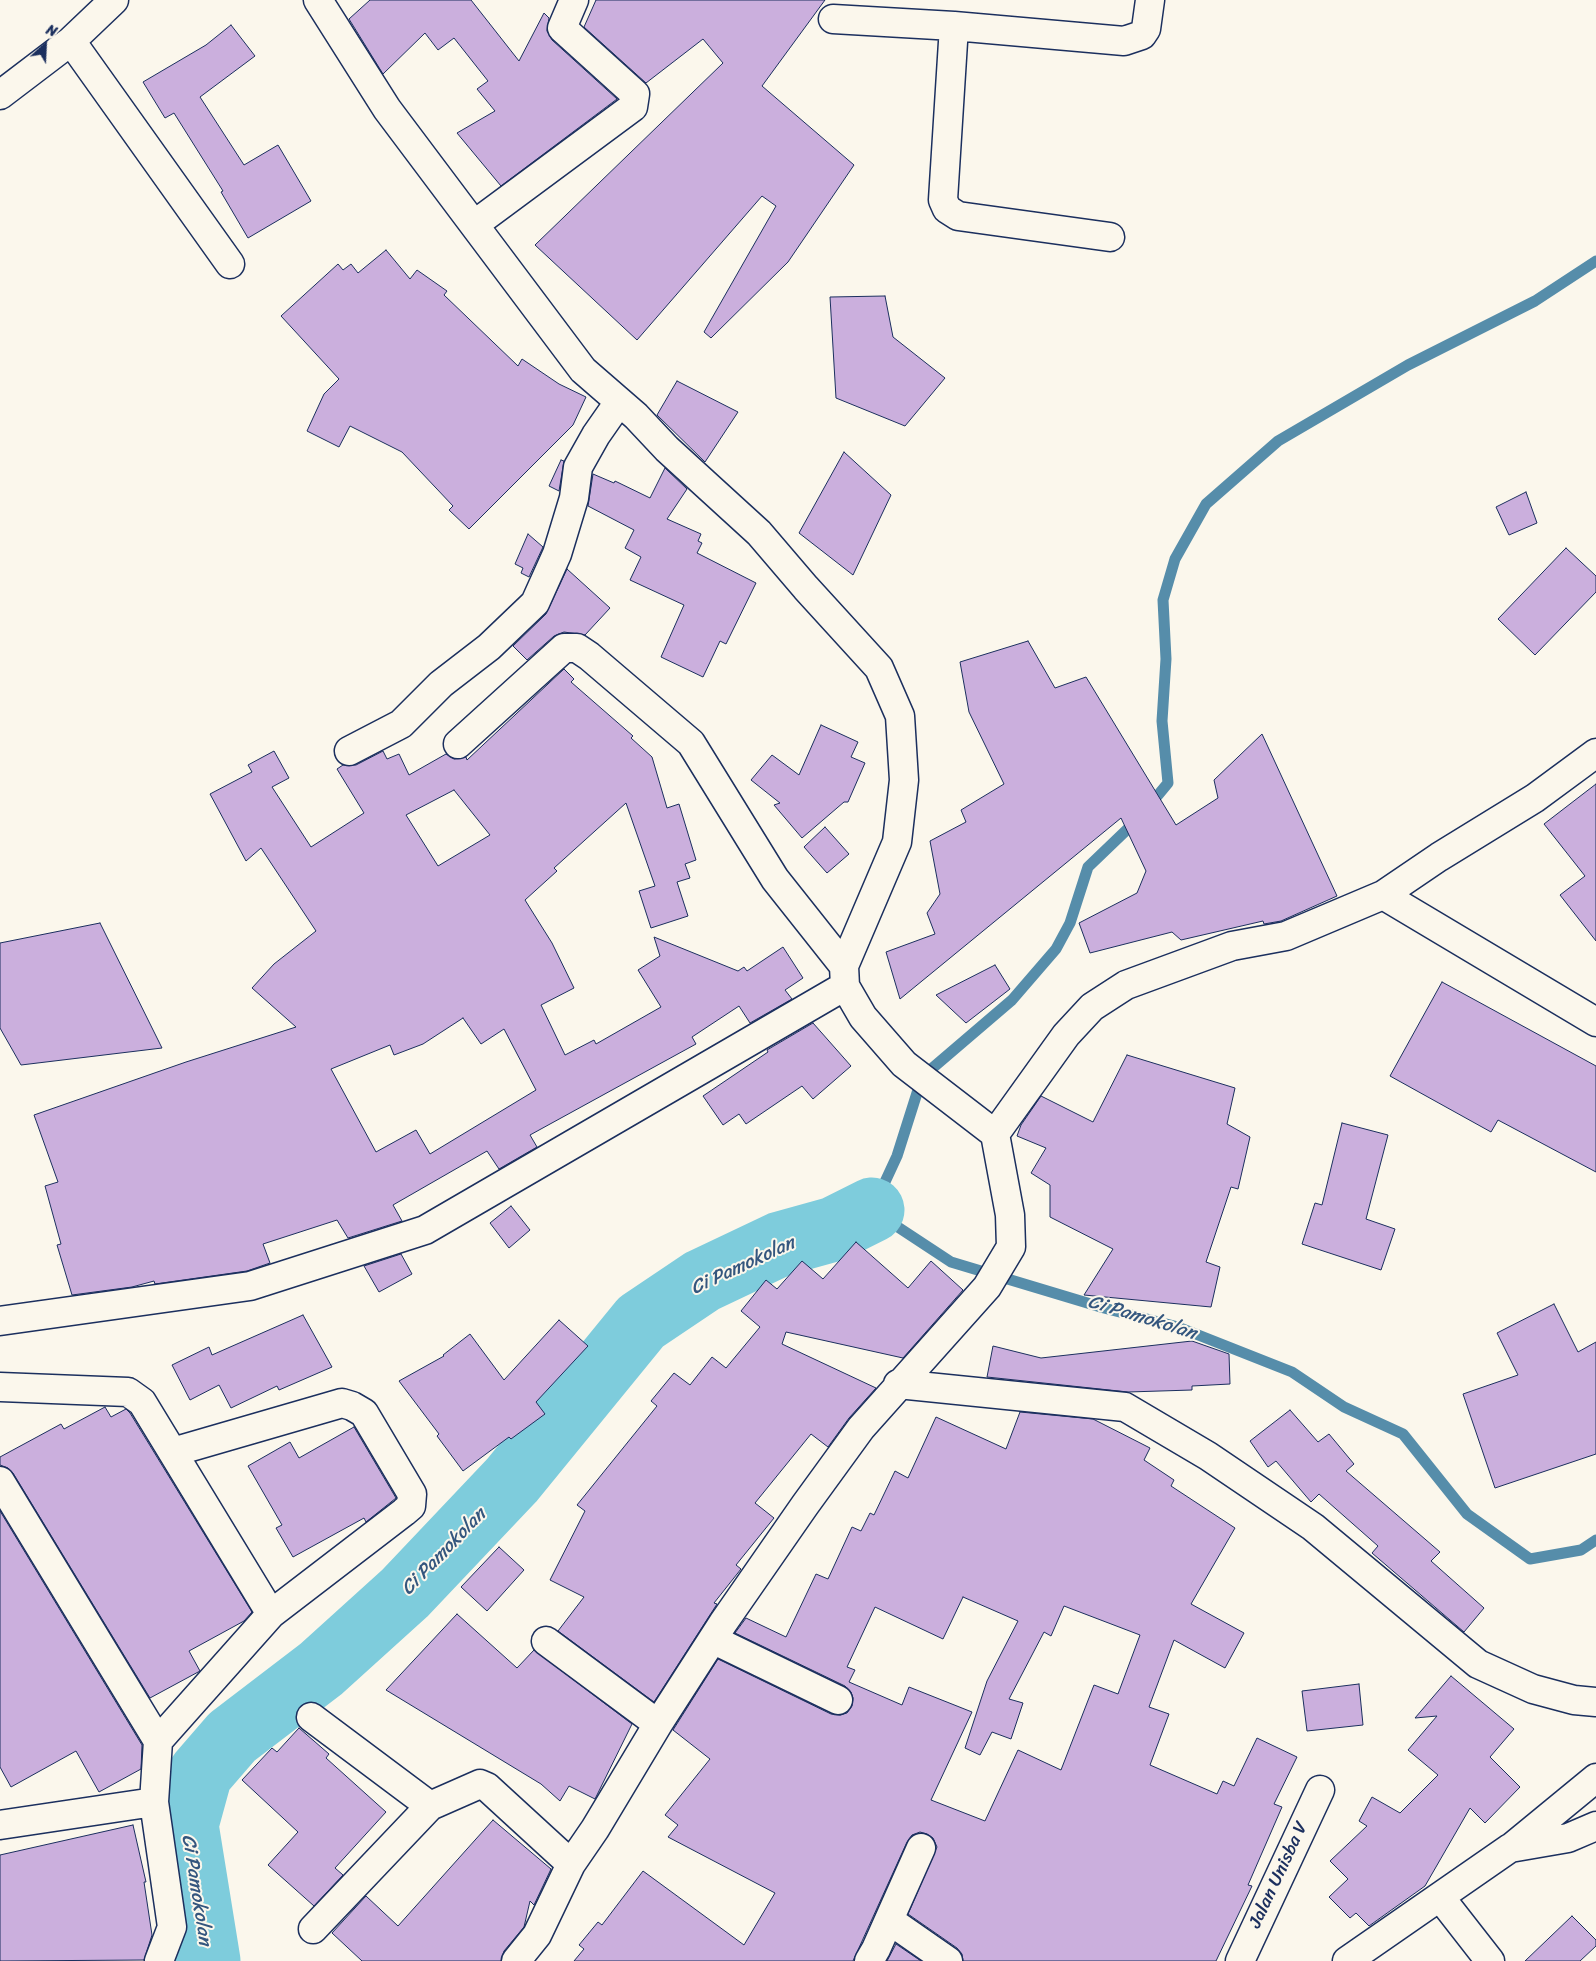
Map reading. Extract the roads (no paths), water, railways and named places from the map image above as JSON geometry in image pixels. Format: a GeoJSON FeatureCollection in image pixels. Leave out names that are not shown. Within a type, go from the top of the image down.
{"type":"FeatureCollection","features":[{"type":"Feature","properties":{"kind":"street"},"geometry":{"type":"LineString","coordinates":[[0,95],[71,41],[114,0]]}},
{"type":"Feature","properties":{"kind":"street"},"geometry":{"type":"LineString","coordinates":[[0,1321],[250,1286],[425,1230],[845,976],[897,842],[904,780],[900,716],[879,668],[759,533],[583,370],[387,109],[318,0]]}},
{"type":"Feature","properties":{"kind":"street"},"geometry":{"type":"LineString","coordinates":[[475,224],[633,107],[634,94],[562,28],[574,0]]}},
{"type":"Feature","properties":{"kind":"street"},"geometry":{"type":"LineString","coordinates":[[833,19],[954,26],[1124,42],[1142,35],[1146,29],[1150,0]]}},
{"type":"Feature","properties":{"kind":"street"},"geometry":{"type":"LineString","coordinates":[[954,26],[943,200],[947,209],[958,216],[1110,238]]}},
{"type":"Feature","properties":{"kind":"street"},"geometry":{"type":"LineString","coordinates":[[71,41],[230,264]]}},
{"type":"Feature","properties":{"kind":"street"},"geometry":{"type":"LineString","coordinates":[[349,751],[401,724],[440,684],[489,647],[535,603],[558,554],[574,498],[578,467],[596,435],[619,402]]}},
{"type":"Feature","properties":{"kind":"street"},"geometry":{"type":"LineString","coordinates":[[458,744],[564,648],[576,648],[589,656],[691,743],[775,879],[845,976],[863,1017],[904,1064],[995,1134],[1010,1215],[1011,1247],[987,1287],[898,1384],[861,1428],[805,1505],[723,1623],[714,1640],[658,1724],[595,1829],[571,1864],[537,1936],[516,1961]]}},
{"type":"Feature","properties":{"kind":"street"},"geometry":{"type":"LineString","coordinates":[[995,1134],[1066,1035],[1092,1007],[1126,985],[1232,946],[1286,936],[1384,895],[1439,857],[1535,798],[1596,753]]}},
{"type":"Feature","properties":{"kind":"street"},"geometry":{"type":"LineString","coordinates":[[1384,895],[1596,1022]]}},
{"type":"Feature","properties":{"kind":"street"},"geometry":{"type":"LineString","coordinates":[[898,1384],[1125,1407],[1208,1456],[1313,1527],[1478,1664],[1533,1689],[1574,1700],[1596,1702]]}},
{"type":"Feature","properties":{"kind":"street"},"geometry":{"type":"LineString","coordinates":[[0,1388],[128,1392],[142,1402],[271,1614]]}},
{"type":"Feature","properties":{"kind":"street"},"geometry":{"type":"LineString","coordinates":[[158,1741],[271,1614],[411,1506],[412,1494],[364,1413],[342,1403],[173,1452]]}},
{"type":"Feature","properties":{"kind":"street"},"geometry":{"type":"LineString","coordinates":[[0,1481],[158,1741],[154,1802],[172,1927],[159,1961]]}},
{"type":"Feature","properties":{"kind":"street"},"geometry":{"type":"LineString","coordinates":[[714,1640],[838,1700]]}},
{"type":"Feature","properties":{"kind":"street"},"geometry":{"type":"LineString","coordinates":[[546,1641],[658,1724]]}},
{"type":"Feature","properties":{"kind":"street"},"geometry":{"type":"LineString","coordinates":[[311,1716],[430,1806]]}},
{"type":"Feature","properties":{"kind":"street"},"geometry":{"type":"LineString","coordinates":[[1347,1961],[1510,1848],[1596,1778]]}},
{"type":"Feature","properties":{"kind":"street"},"geometry":{"type":"LineString","coordinates":[[313,1929],[430,1806],[480,1784],[487,1787],[571,1864]]}},
{"type":"Feature","properties":{"kind":"street","name":"Jalan Unisba V"},"geometry":{"type":"LineString","coordinates":[[1240,1961],[1320,1790]]}},
{"type":"Feature","properties":{"kind":"street"},"geometry":{"type":"LineString","coordinates":[[0,1825],[154,1802]]}},
{"type":"Feature","properties":{"kind":"street"},"geometry":{"type":"LineString","coordinates":[[1510,1848],[1568,1838],[1596,1826]]}},
{"type":"Feature","properties":{"kind":"street"},"geometry":{"type":"LineString","coordinates":[[868,1961],[889,1920],[921,1848]]}},
{"type":"Feature","properties":{"kind":"street"},"geometry":{"type":"LineString","coordinates":[[1440,1897],[1490,1961]]}},
{"type":"Feature","properties":{"kind":"street"},"geometry":{"type":"LineString","coordinates":[[889,1920],[948,1961]]}},
{"type":"Feature","properties":{"kind":"waterway"},"geometry":{"type":"LineString","coordinates":[[1149,806],[1168,783],[1162,721],[1166,659],[1163,600],[1175,559],[1206,504],[1278,441],[1408,365],[1535,301],[1596,261]]}},
{"type":"Feature","properties":{"kind":"waterway","name":"Ci Pamokolan"},"geometry":{"type":"LineString","coordinates":[[1137,820],[1088,867],[1070,923],[1056,949],[1012,1000],[929,1071],[917,1093],[897,1156],[872,1210],[951,1262],[1104,1308],[1178,1327],[1292,1372],[1344,1407],[1403,1434],[1467,1514],[1530,1559],[1581,1550],[1596,1540]]}},
{"type":"Feature","properties":{"kind":"waterway","name":"Ci Pamokolan"},"geometry":{"type":"LineString","coordinates":[[208,1961],[186,1825],[200,1774],[232,1737],[321,1669],[405,1593],[512,1480],[641,1322],[702,1281],[780,1244],[834,1229],[872,1210]]}}]}
